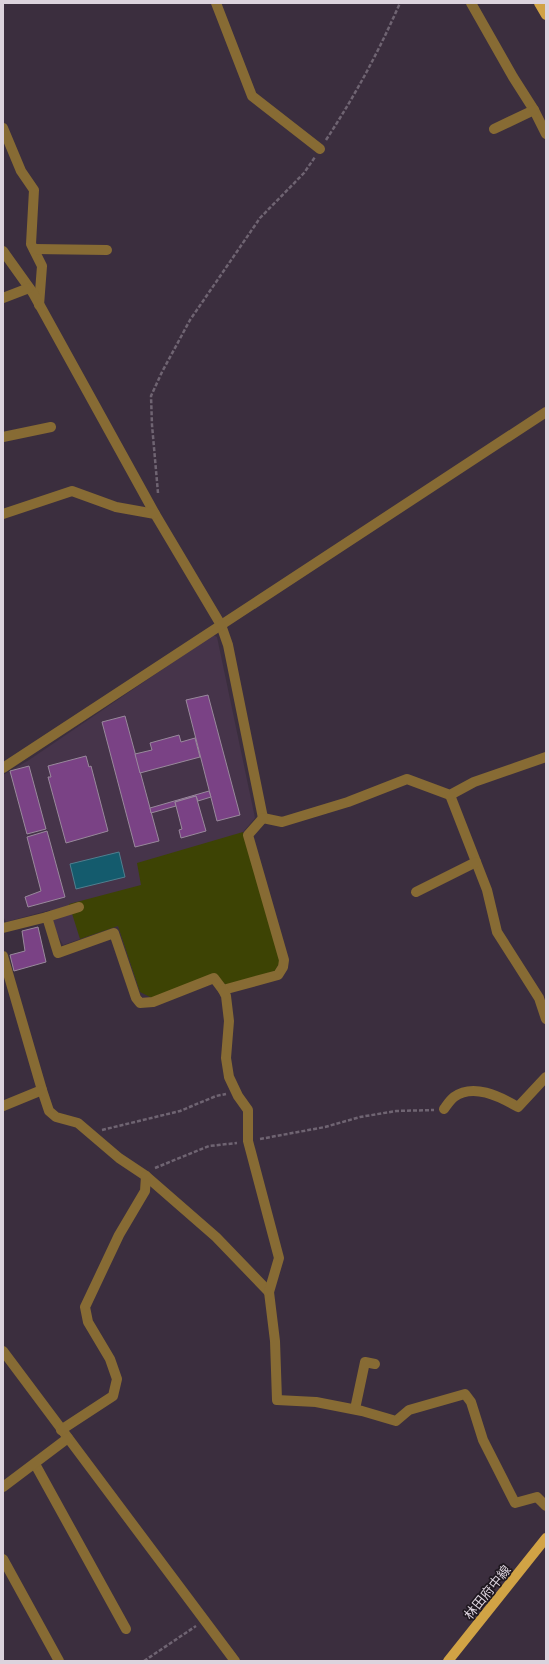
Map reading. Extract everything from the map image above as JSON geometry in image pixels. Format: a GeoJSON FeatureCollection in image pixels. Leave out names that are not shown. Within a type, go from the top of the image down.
{"type":"FeatureCollection","features":[{"type":"Feature","properties":{"kind":"main road"},"geometry":{"type":"LineString","coordinates":[[539,3],[546,15]]}},
{"type":"Feature","properties":{"kind":"main road","name":"林田府中線"},"geometry":{"type":"LineString","coordinates":[[448,1661],[546,1538]]}},
{"type":"Feature","properties":{"kind":"street"},"geometry":{"type":"LineString","coordinates":[[216,3],[252,96],[320,148]]}},
{"type":"Feature","properties":{"kind":"street"},"geometry":{"type":"LineString","coordinates":[[471,3],[513,77],[534,110],[546,134]]}},
{"type":"Feature","properties":{"kind":"street"},"geometry":{"type":"LineString","coordinates":[[494,130],[534,110]]}},
{"type":"Feature","properties":{"kind":"street"},"geometry":{"type":"LineString","coordinates":[[3,128],[21,171],[34,190],[31,244],[42,266],[39,305]]}},
{"type":"Feature","properties":{"kind":"street"},"geometry":{"type":"LineString","coordinates":[[34,249],[107,250]]}},
{"type":"Feature","properties":{"kind":"street"},"geometry":{"type":"LineString","coordinates":[[3,251],[39,305],[156,514],[221,625],[228,645],[262,818]]}},
{"type":"Feature","properties":{"kind":"street"},"geometry":{"type":"LineString","coordinates":[[3,298],[29,288]]}},
{"type":"Feature","properties":{"kind":"street"},"geometry":{"type":"LineString","coordinates":[[3,768],[546,412]]}},
{"type":"Feature","properties":{"kind":"street"},"geometry":{"type":"LineString","coordinates":[[3,438],[51,427]]}},
{"type":"Feature","properties":{"kind":"street"},"geometry":{"type":"LineString","coordinates":[[3,514],[72,491],[116,507],[156,514]]}},
{"type":"Feature","properties":{"kind":"street"},"geometry":{"type":"LineString","coordinates":[[450,795],[474,782],[546,757]]}},
{"type":"Feature","properties":{"kind":"street"},"geometry":{"type":"LineString","coordinates":[[262,818],[282,822],[348,802],[407,779],[450,795],[487,890],[497,932],[539,998],[546,1020]]}},
{"type":"Feature","properties":{"kind":"street"},"geometry":{"type":"LineString","coordinates":[[223,990],[278,975],[283,967],[284,960],[248,835],[262,818]]}},
{"type":"Feature","properties":{"kind":"street"},"geometry":{"type":"LineString","coordinates":[[416,892],[476,862]]}},
{"type":"Feature","properties":{"kind":"street"},"geometry":{"type":"LineString","coordinates":[[3,928],[79,907]]}},
{"type":"Feature","properties":{"kind":"street"},"geometry":{"type":"LineString","coordinates":[[47,917],[58,953],[114,933],[136,998],[140,1003],[153,1002],[214,978],[226,996],[229,1022],[226,1058],[229,1076],[236,1093],[248,1110],[248,1141],[279,1258],[269,1292],[275,1341],[277,1400],[316,1402],[396,1421],[409,1410],[465,1394],[471,1402],[483,1440],[515,1503],[537,1497],[546,1506]]}},
{"type":"Feature","properties":{"kind":"street"},"geometry":{"type":"LineString","coordinates":[[3,956],[49,1110],[56,1117],[78,1123],[119,1158],[146,1176],[216,1237],[269,1292]]}},
{"type":"Feature","properties":{"kind":"street"},"geometry":{"type":"LineString","coordinates":[[444,1109],[452,1098],[464,1091],[490,1094],[502,1098],[518,1107],[546,1077]]}},
{"type":"Feature","properties":{"kind":"street"},"geometry":{"type":"LineString","coordinates":[[3,1106],[42,1090]]}},
{"type":"Feature","properties":{"kind":"street"},"geometry":{"type":"LineString","coordinates":[[3,1487],[35,1464],[65,1434],[113,1396],[117,1379],[110,1359],[88,1322],[85,1307],[119,1235],[145,1192],[146,1176]]}},
{"type":"Feature","properties":{"kind":"street"},"geometry":{"type":"LineString","coordinates":[[3,1351],[235,1661]]}},
{"type":"Feature","properties":{"kind":"street"},"geometry":{"type":"LineString","coordinates":[[354,1410],[365,1362],[375,1364]]}},
{"type":"Feature","properties":{"kind":"street"},"geometry":{"type":"LineString","coordinates":[[35,1464],[126,1629]]}},
{"type":"Feature","properties":{"kind":"street"},"geometry":{"type":"LineString","coordinates":[[3,1559],[59,1661]]}},
{"type":"Feature","properties":{"kind":"path"},"geometry":{"type":"LineString","coordinates":[[158,494],[151,396],[162,372],[190,320],[260,218],[304,173],[352,100],[381,46],[400,3]]}},
{"type":"Feature","properties":{"kind":"path"},"geometry":{"type":"LineString","coordinates":[[90,1134],[111,1127],[180,1111],[216,1096],[236,1093]]}},
{"type":"Feature","properties":{"kind":"path"},"geometry":{"type":"LineString","coordinates":[[146,1176],[149,1171],[209,1146],[284,1136],[360,1117],[396,1111],[444,1109]]}},
{"type":"Feature","properties":{"kind":"path"},"geometry":{"type":"LineString","coordinates":[[144,1661],[205,1621]]}},
{"type":"Feature","properties":{"kind":"shaded area"},"geometry":{"type":"Polygon","coordinates":[[[213,635],[217,637],[255,818],[243,832],[280,962],[226,985],[214,974],[140,992],[118,926],[63,945],[56,932],[50,910],[6,922],[3,916],[3,775],[29,760],[213,635]]]}},
{"type":"Feature","properties":{"kind":"green space"},"geometry":{"type":"Polygon","coordinates":[[[243,832],[280,962],[275,971],[226,985],[214,974],[152,998],[140,992],[118,926],[80,939],[69,904],[141,885],[137,863],[243,832]]]}},
{"type":"Feature","properties":{"kind":"water"},"geometry":{"type":"Polygon","coordinates":[[[119,852],[125,877],[76,889],[70,864],[119,852]]]}},
{"type":"Feature","properties":{"kind":"building"},"geometry":{"type":"Polygon","coordinates":[[[208,695],[240,815],[217,821],[186,700],[208,695]]]}},
{"type":"Feature","properties":{"kind":"building"},"geometry":{"type":"Polygon","coordinates":[[[125,716],[159,841],[135,847],[102,722],[125,716]]]}},
{"type":"Feature","properties":{"kind":"building"},"geometry":{"type":"Polygon","coordinates":[[[179,735],[181,742],[195,738],[200,757],[140,773],[135,754],[152,750],[150,743],[179,735]]]}},
{"type":"Feature","properties":{"kind":"building"},"geometry":{"type":"Polygon","coordinates":[[[86,756],[89,767],[91,766],[108,831],[66,843],[48,777],[51,777],[48,766],[86,756]]]}},
{"type":"Feature","properties":{"kind":"building"},"geometry":{"type":"Polygon","coordinates":[[[29,766],[46,829],[27,834],[10,771],[29,766]]]}},
{"type":"Feature","properties":{"kind":"building"},"geometry":{"type":"Polygon","coordinates":[[[209,791],[211,797],[198,801],[196,796],[175,802],[176,806],[151,813],[150,808],[209,791]]]}},
{"type":"Feature","properties":{"kind":"building"},"geometry":{"type":"Polygon","coordinates":[[[196,796],[206,831],[181,838],[179,830],[182,829],[175,802],[196,796]]]}},
{"type":"Feature","properties":{"kind":"building"},"geometry":{"type":"Polygon","coordinates":[[[47,831],[65,897],[28,907],[25,897],[41,891],[27,837],[47,831]]]}},
{"type":"Feature","properties":{"kind":"building"},"geometry":{"type":"Polygon","coordinates":[[[38,927],[46,962],[14,971],[10,955],[25,951],[22,931],[38,927]]]}}]}
